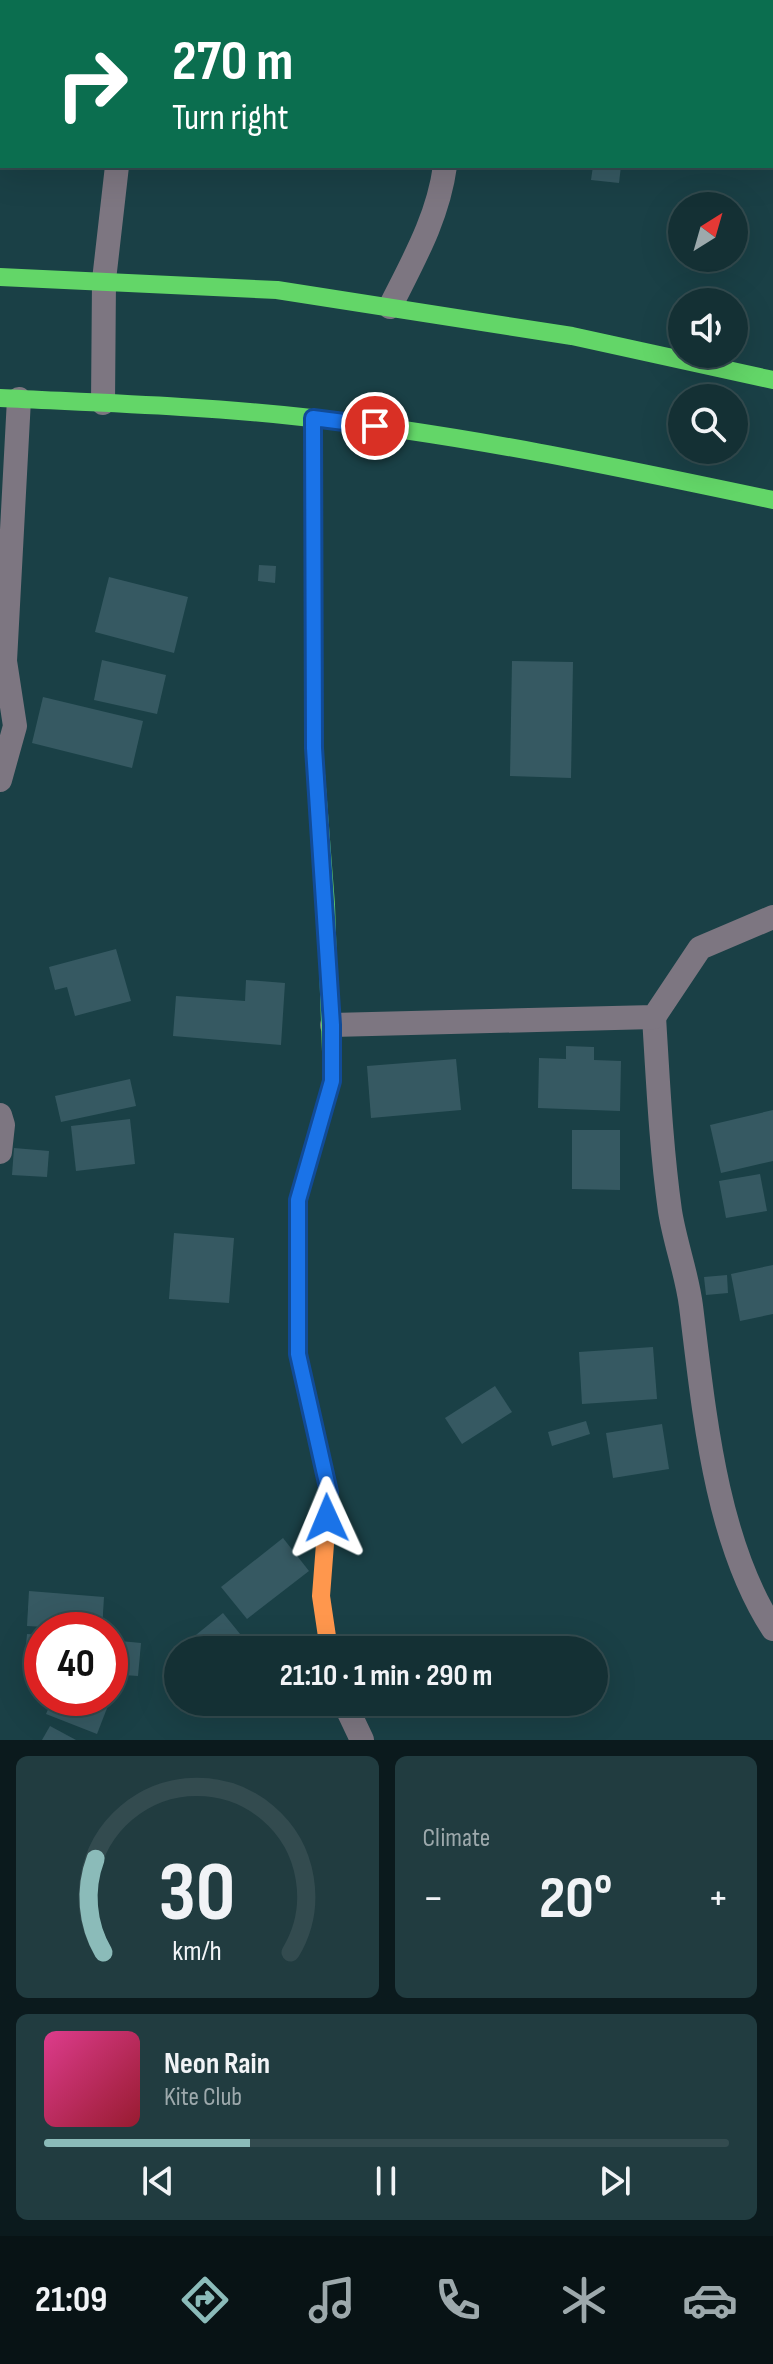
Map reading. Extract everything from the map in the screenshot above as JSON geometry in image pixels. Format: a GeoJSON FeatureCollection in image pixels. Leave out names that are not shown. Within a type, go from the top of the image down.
{"type":"FeatureCollection","features":[{"type":"Feature","properties":{"kind":"main road"},"geometry":{"type":"LineString","coordinates":[[0,277],[277,290],[572,336],[773,380]]}},
{"type":"Feature","properties":{"kind":"main road"},"geometry":{"type":"LineString","coordinates":[[9,399],[234,409],[313,418],[469,439],[773,500]]}},
{"type":"Feature","properties":{"kind":"main road"},"geometry":{"type":"LineString","coordinates":[[313,418],[314,748],[332,1025],[332,1081],[298,1200],[298,1354],[329,1492],[321,1596],[327,1636]]}},
{"type":"Feature","properties":{"kind":"street"},"geometry":{"type":"LineString","coordinates":[[103,403],[104,280],[117,168]]}},
{"type":"Feature","properties":{"kind":"street"},"geometry":{"type":"LineString","coordinates":[[390,307],[426,236],[441,197],[445,168]]}},
{"type":"Feature","properties":{"kind":"street"},"geometry":{"type":"LineString","coordinates":[[0,780],[15,726],[5,661],[9,399]]}},
{"type":"Feature","properties":{"kind":"street"},"geometry":{"type":"LineString","coordinates":[[773,917],[700,948],[654,1017],[671,1212],[691,1302],[703,1410],[724,1508],[758,1605],[773,1629]]}},
{"type":"Feature","properties":{"kind":"street"},"geometry":{"type":"LineString","coordinates":[[332,1025],[654,1017]]}},
{"type":"Feature","properties":{"kind":"street"},"geometry":{"type":"LineString","coordinates":[[0,1115],[3,1125],[0,1152]]}},
{"type":"Feature","properties":{"kind":"street"},"geometry":{"type":"LineString","coordinates":[[351,1716],[362,1740]]}},
{"type":"Feature","properties":{"kind":"building"},"geometry":{"type":"Polygon","coordinates":[[[593,168],[621,168],[619,183],[591,180],[593,168]]]}},
{"type":"Feature","properties":{"kind":"building"},"geometry":{"type":"Polygon","coordinates":[[[259,565],[276,566],[275,583],[258,581],[259,565]]]}},
{"type":"Feature","properties":{"kind":"building"},"geometry":{"type":"Polygon","coordinates":[[[109,577],[188,597],[174,653],[95,632],[109,577]]]}},
{"type":"Feature","properties":{"kind":"building"},"geometry":{"type":"Polygon","coordinates":[[[102,660],[166,675],[157,714],[94,700],[102,660]]]}},
{"type":"Feature","properties":{"kind":"building"},"geometry":{"type":"Polygon","coordinates":[[[512,661],[573,662],[571,778],[510,776],[512,661]]]}},
{"type":"Feature","properties":{"kind":"building"},"geometry":{"type":"Polygon","coordinates":[[[43,697],[143,721],[132,768],[32,743],[43,697]]]}},
{"type":"Feature","properties":{"kind":"building"},"geometry":{"type":"Polygon","coordinates":[[[116,949],[131,1001],[75,1016],[67,987],[55,990],[49,967],[116,949]]]}},
{"type":"Feature","properties":{"kind":"building"},"geometry":{"type":"Polygon","coordinates":[[[246,980],[285,983],[281,1045],[173,1036],[176,996],[245,1001],[246,980]]]}},
{"type":"Feature","properties":{"kind":"building"},"geometry":{"type":"Polygon","coordinates":[[[566,1046],[594,1047],[594,1060],[621,1061],[620,1111],[538,1108],[539,1058],[566,1059],[566,1046]]]}},
{"type":"Feature","properties":{"kind":"building"},"geometry":{"type":"Polygon","coordinates":[[[456,1059],[461,1110],[371,1118],[367,1066],[456,1059]]]}},
{"type":"Feature","properties":{"kind":"building"},"geometry":{"type":"Polygon","coordinates":[[[130,1079],[136,1106],[61,1122],[55,1096],[130,1079]]]}},
{"type":"Feature","properties":{"kind":"building"},"geometry":{"type":"Polygon","coordinates":[[[773,1110],[773,1161],[721,1173],[710,1125],[773,1110]]]}},
{"type":"Feature","properties":{"kind":"building"},"geometry":{"type":"Polygon","coordinates":[[[130,1119],[135,1164],[76,1171],[71,1126],[130,1119]]]}},
{"type":"Feature","properties":{"kind":"building"},"geometry":{"type":"Polygon","coordinates":[[[572,1130],[620,1130],[620,1190],[572,1189],[572,1130]]]}},
{"type":"Feature","properties":{"kind":"building"},"geometry":{"type":"Polygon","coordinates":[[[14,1148],[49,1151],[47,1177],[12,1175],[14,1148]]]}},
{"type":"Feature","properties":{"kind":"building"},"geometry":{"type":"Polygon","coordinates":[[[760,1174],[767,1211],[726,1218],[719,1181],[760,1174]]]}},
{"type":"Feature","properties":{"kind":"building"},"geometry":{"type":"Polygon","coordinates":[[[174,1233],[234,1238],[229,1303],[169,1299],[174,1233]]]}},
{"type":"Feature","properties":{"kind":"building"},"geometry":{"type":"Polygon","coordinates":[[[773,1265],[773,1314],[740,1321],[731,1274],[773,1265]]]}},
{"type":"Feature","properties":{"kind":"building"},"geometry":{"type":"Polygon","coordinates":[[[727,1275],[728,1293],[706,1295],[704,1277],[727,1275]]]}},
{"type":"Feature","properties":{"kind":"building"},"geometry":{"type":"Polygon","coordinates":[[[653,1347],[657,1399],[582,1404],[579,1352],[653,1347]]]}},
{"type":"Feature","properties":{"kind":"building"},"geometry":{"type":"Polygon","coordinates":[[[495,1386],[512,1412],[462,1444],[445,1418],[495,1386]]]}},
{"type":"Feature","properties":{"kind":"building"},"geometry":{"type":"Polygon","coordinates":[[[586,1421],[590,1434],[552,1446],[548,1432],[586,1421]]]}},
{"type":"Feature","properties":{"kind":"building"},"geometry":{"type":"Polygon","coordinates":[[[662,1424],[669,1469],[613,1478],[606,1433],[662,1424]]]}},
{"type":"Feature","properties":{"kind":"building"},"geometry":{"type":"Polygon","coordinates":[[[283,1538],[309,1571],[247,1619],[221,1587],[283,1538]]]}},
{"type":"Feature","properties":{"kind":"building"},"geometry":{"type":"Polygon","coordinates":[[[29,1591],[104,1597],[103,1612],[28,1612],[29,1591]]]}},
{"type":"Feature","properties":{"kind":"building"},"geometry":{"type":"Polygon","coordinates":[[[223,1613],[242,1636],[195,1636],[223,1613]]]}},
{"type":"Feature","properties":{"kind":"building"},"geometry":{"type":"Polygon","coordinates":[[[128,1642],[141,1643],[138,1676],[128,1675],[128,1642]]]}},
{"type":"Feature","properties":{"kind":"building"},"geometry":{"type":"Polygon","coordinates":[[[51,1716],[104,1716],[97,1734],[51,1716]]]}},
{"type":"Feature","properties":{"kind":"building"},"geometry":{"type":"Polygon","coordinates":[[[50,1726],[76,1740],[42,1740],[50,1726]]]}},
{"type":"Feature","properties":{"kind":"traffic: fast"},"geometry":{"type":"LineString","coordinates":[[0,277],[277,290],[572,336],[773,380]]}},
{"type":"Feature","properties":{"kind":"traffic: fast"},"geometry":{"type":"LineString","coordinates":[[0,398],[227,410],[361,424],[539,452],[773,500]]}},
{"type":"Feature","properties":{"kind":"traffic: fast"},"geometry":{"type":"LineString","coordinates":[[303,1376],[298,1354],[298,1200],[332,1081],[326,905],[314,748],[313,418]]}},
{"type":"Feature","properties":{"kind":"traffic: slow"},"geometry":{"type":"LineString","coordinates":[[303,1376],[329,1492],[321,1596],[327,1636]]}},
{"type":"Feature","properties":{"kind":"route"},"geometry":{"type":"LineString","coordinates":[[327,1518],[329,1492],[298,1354],[298,1200],[332,1081],[326,905],[314,748],[313,418],[375,426]]}}]}
